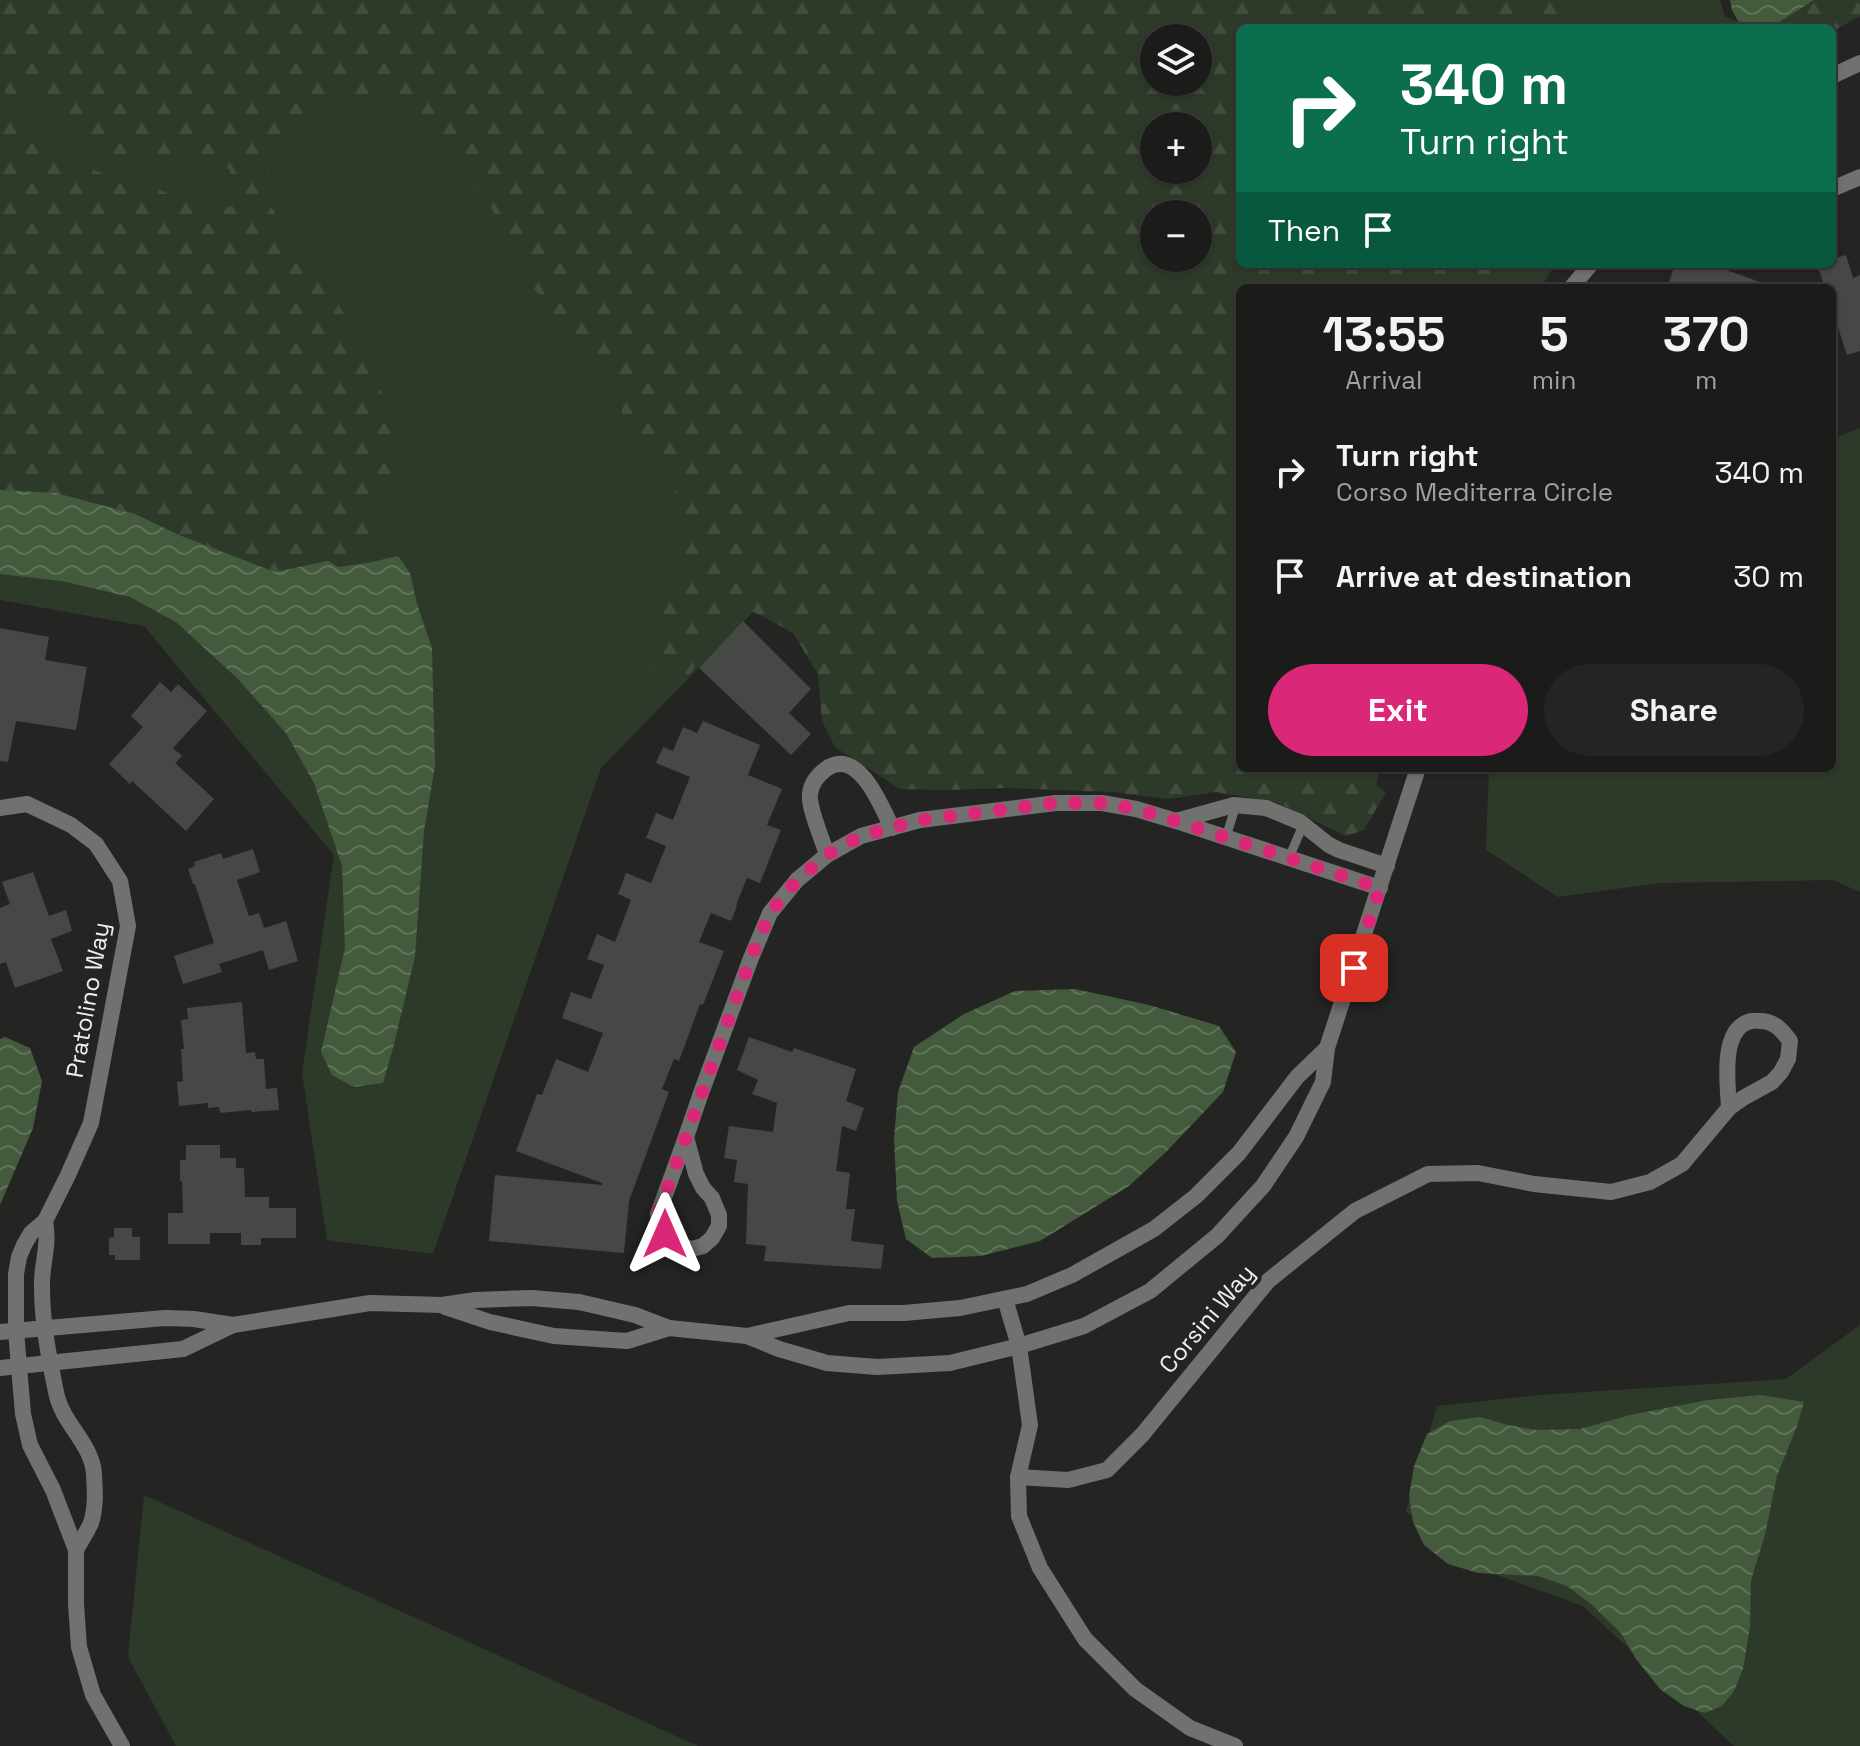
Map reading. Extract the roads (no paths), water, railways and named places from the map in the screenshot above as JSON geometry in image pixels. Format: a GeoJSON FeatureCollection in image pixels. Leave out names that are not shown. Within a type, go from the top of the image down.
{"type":"FeatureCollection","features":[{"type":"Feature","properties":{"kind":"street"},"geometry":{"type":"LineString","coordinates":[[1836,74],[1860,63]]}},
{"type":"Feature","properties":{"kind":"street"},"geometry":{"type":"LineString","coordinates":[[1836,189],[1860,177]]}},
{"type":"Feature","properties":{"kind":"street"},"geometry":{"type":"LineString","coordinates":[[1574,284],[1588,268]]}},
{"type":"Feature","properties":{"kind":"street"},"geometry":{"type":"LineString","coordinates":[[827,855],[809,797],[819,774],[832,765],[847,765],[858,770],[869,783],[892,828]]}},
{"type":"Feature","properties":{"kind":"street"},"geometry":{"type":"LineString","coordinates":[[0,1368],[183,1349],[233,1325],[370,1303],[442,1305],[532,1298],[579,1302],[635,1315],[669,1328],[747,1336],[827,1363],[877,1367],[950,1363],[1084,1326],[1150,1291],[1217,1236],[1263,1186],[1296,1137],[1323,1082],[1327,1048],[1417,772]]}},
{"type":"Feature","properties":{"kind":"street"},"geometry":{"type":"LineString","coordinates":[[686,1137],[696,1174],[719,1215],[719,1226],[712,1238],[703,1246],[692,1249],[674,1244],[665,1234],[658,1214],[751,958],[770,913],[797,880],[827,855],[861,836],[920,820],[1056,803],[1102,803],[1176,821],[1380,888]]}},
{"type":"Feature","properties":{"kind":"street","name":"Pratolino Way"},"geometry":{"type":"LineString","coordinates":[[0,808],[27,804],[71,825],[96,844],[120,881],[128,926],[91,1123],[45,1221],[31,1233],[19,1257],[8,1331],[18,1367],[30,1445],[53,1490],[76,1550]]}},
{"type":"Feature","properties":{"kind":"street"},"geometry":{"type":"LineString","coordinates":[[1176,821],[1236,805],[1266,808],[1303,825],[1329,845],[1387,866]]}},
{"type":"Feature","properties":{"kind":"street","name":"Corsini Way"},"geometry":{"type":"LineString","coordinates":[[1018,1477],[1068,1480],[1107,1470],[1142,1435],[1268,1281],[1355,1211],[1428,1174],[1478,1173],[1534,1184],[1611,1192],[1650,1182],[1682,1164],[1729,1108],[1772,1082],[1781,1072],[1788,1059],[1790,1041],[1782,1029],[1768,1021],[1748,1022],[1733,1035],[1727,1054],[1729,1108]]}},
{"type":"Feature","properties":{"kind":"street"},"geometry":{"type":"LineString","coordinates":[[747,1336],[849,1313],[904,1313],[960,1308],[1027,1294],[1072,1275],[1154,1229],[1196,1196],[1239,1153],[1297,1077],[1327,1048]]}},
{"type":"Feature","properties":{"kind":"street","name":"Pratolino Way"},"geometry":{"type":"LineString","coordinates":[[45,1221],[48,1237],[41,1284],[57,1396],[62,1414],[85,1447],[94,1468],[92,1521],[76,1550]]}},
{"type":"Feature","properties":{"kind":"street"},"geometry":{"type":"LineString","coordinates":[[1005,1299],[1019,1346],[1030,1425],[1018,1477],[1019,1516],[1040,1568],[1085,1639],[1135,1689],[1190,1728],[1235,1746]]}},
{"type":"Feature","properties":{"kind":"street"},"geometry":{"type":"LineString","coordinates":[[442,1305],[490,1322],[554,1336],[627,1341],[669,1328]]}},
{"type":"Feature","properties":{"kind":"street"},"geometry":{"type":"LineString","coordinates":[[8,1331],[165,1318],[233,1325]]}},
{"type":"Feature","properties":{"kind":"street"},"geometry":{"type":"LineString","coordinates":[[76,1550],[79,1647],[93,1695],[122,1746]]}},
{"type":"Feature","properties":{"kind":"lane"},"geometry":{"type":"LineString","coordinates":[[1226,837],[1236,805]]}},
{"type":"Feature","properties":{"kind":"lane"},"geometry":{"type":"LineString","coordinates":[[1289,858],[1303,825]]}},
{"type":"Feature","properties":{"kind":"water"},"geometry":{"type":"Polygon","coordinates":[[[1730,0],[1814,0],[1776,24],[1747,24],[1738,21],[1730,0]]]}},
{"type":"Feature","properties":{"kind":"water"},"geometry":{"type":"Polygon","coordinates":[[[0,490],[56,493],[135,514],[179,535],[275,572],[328,561],[338,567],[398,556],[410,573],[432,648],[435,766],[424,831],[415,957],[383,1083],[354,1087],[332,1075],[321,1052],[345,948],[342,866],[314,783],[286,733],[237,678],[176,622],[130,597],[62,581],[0,574],[0,490]]]}},
{"type":"Feature","properties":{"kind":"water"},"geometry":{"type":"Polygon","coordinates":[[[1075,989],[1149,1005],[1219,1026],[1236,1052],[1223,1092],[1129,1186],[1040,1241],[981,1256],[932,1258],[906,1239],[897,1201],[894,1139],[898,1092],[914,1047],[964,1014],[1015,991],[1075,989]]]}},
{"type":"Feature","properties":{"kind":"water"},"geometry":{"type":"Polygon","coordinates":[[[5,1037],[30,1048],[42,1081],[33,1128],[0,1205],[0,1039],[5,1037]]]}},
{"type":"Feature","properties":{"kind":"water"},"geometry":{"type":"Polygon","coordinates":[[[1761,1395],[1804,1402],[1777,1476],[1765,1535],[1751,1580],[1750,1627],[1743,1669],[1734,1691],[1722,1706],[1705,1713],[1684,1706],[1660,1689],[1636,1659],[1621,1633],[1567,1586],[1538,1576],[1478,1573],[1448,1564],[1424,1545],[1413,1522],[1409,1496],[1414,1466],[1427,1434],[1450,1421],[1480,1417],[1536,1430],[1580,1429],[1630,1415],[1708,1400],[1761,1395]]]}}]}
